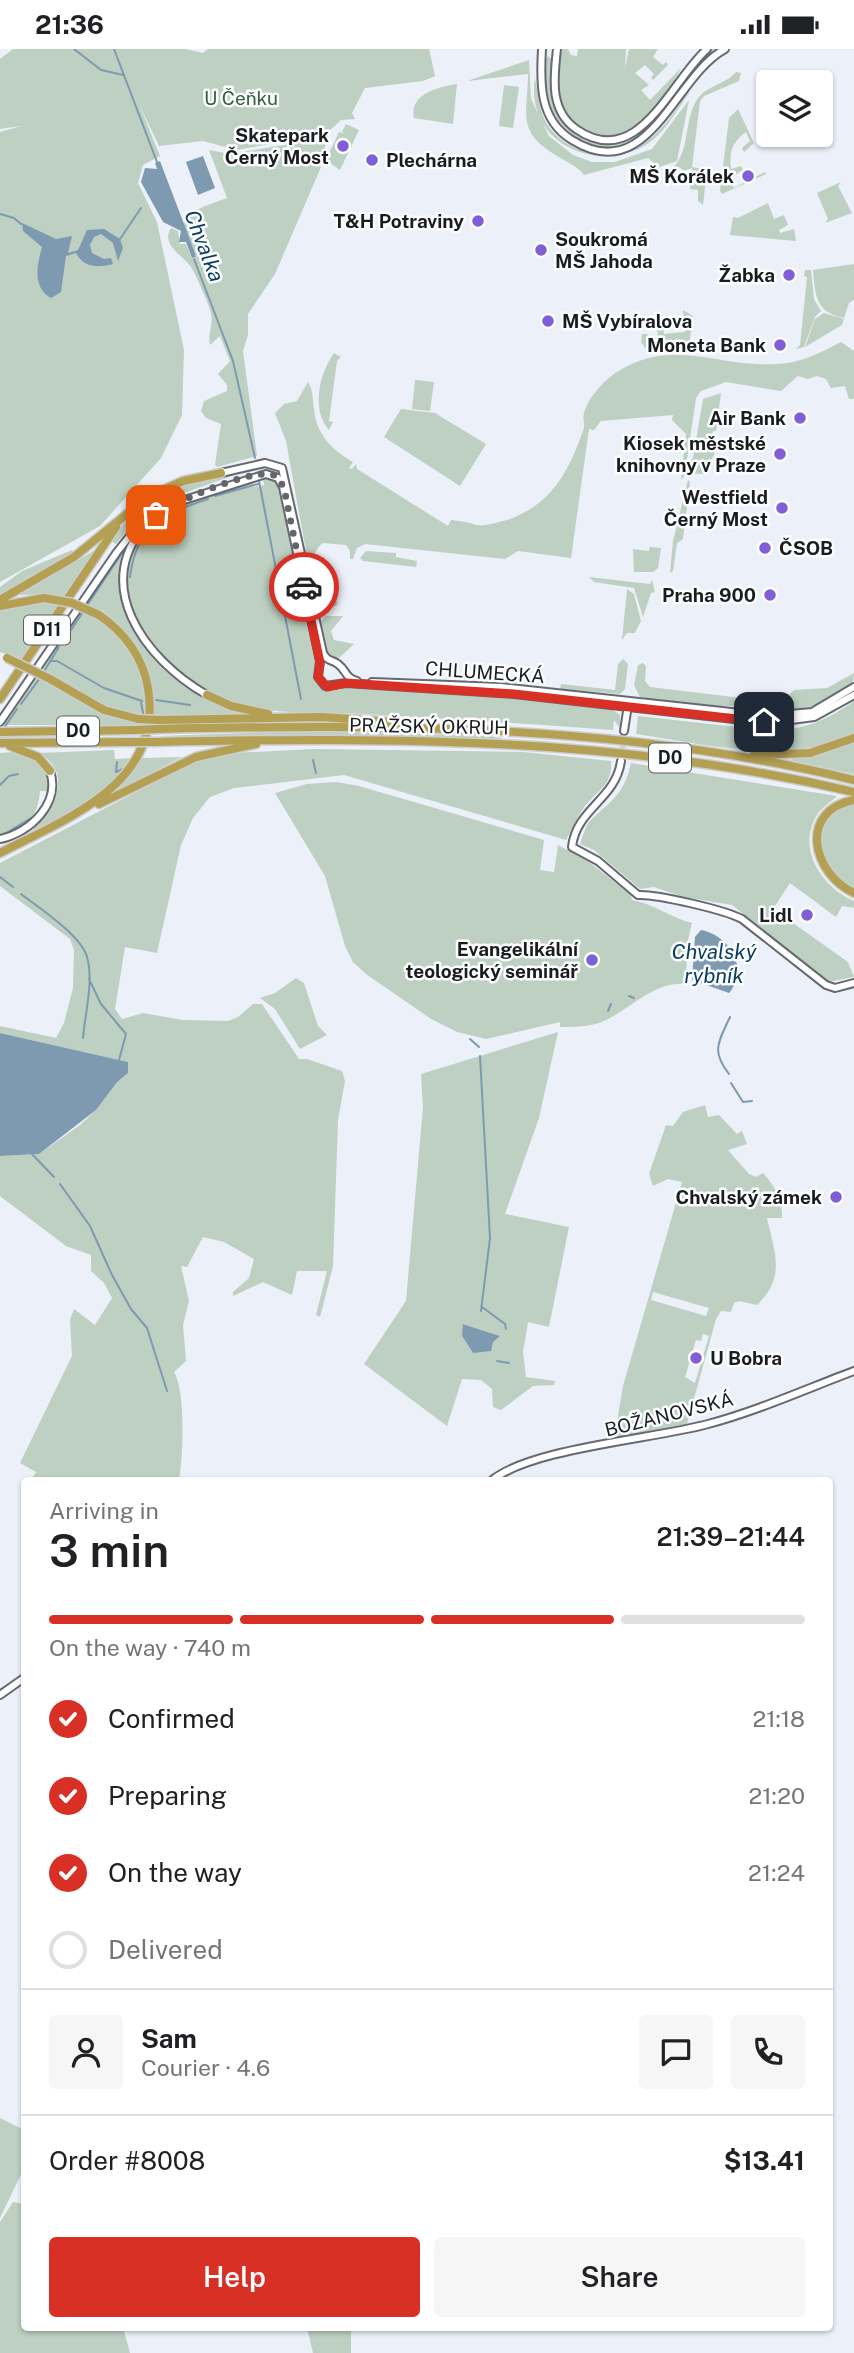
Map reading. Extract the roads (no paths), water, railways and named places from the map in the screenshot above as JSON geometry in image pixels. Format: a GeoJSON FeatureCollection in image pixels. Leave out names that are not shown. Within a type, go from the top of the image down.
{"type":"FeatureCollection","features":[{"type":"Feature","properties":{"kind":"highway","name":"D11"},"geometry":{"type":"LineString","coordinates":[[0,699],[112,534],[136,505],[170,485],[221,473]]}},
{"type":"Feature","properties":{"kind":"highway"},"geometry":{"type":"LineString","coordinates":[[0,600],[74,557],[136,505]]}},
{"type":"Feature","properties":{"kind":"highway"},"geometry":{"type":"LineString","coordinates":[[0,606],[44,599],[72,603],[99,615],[122,634],[140,662],[149,694],[148,727],[136,759],[117,784],[61,821]]}},
{"type":"Feature","properties":{"kind":"highway"},"geometry":{"type":"LineString","coordinates":[[3,657],[50,679],[104,710],[138,719],[285,717],[385,720],[444,728]]}},
{"type":"Feature","properties":{"kind":"highway"},"geometry":{"type":"LineString","coordinates":[[207,695],[231,706],[285,717]]}},
{"type":"Feature","properties":{"kind":"highway","name":"PRAŽSKÝ OKRUH"},"geometry":{"type":"LineString","coordinates":[[0,731],[444,728],[587,736],[726,754],[854,780]]}},
{"type":"Feature","properties":{"kind":"highway"},"geometry":{"type":"LineString","coordinates":[[726,754],[810,753],[854,738]]}},
{"type":"Feature","properties":{"kind":"highway"},"geometry":{"type":"LineString","coordinates":[[0,853],[196,757],[287,740]]}},
{"type":"Feature","properties":{"kind":"highway","name":"PRAŽSKÝ OKRUH"},"geometry":{"type":"LineString","coordinates":[[7,744],[287,740],[475,741],[585,748],[703,763],[854,792]]}},
{"type":"Feature","properties":{"kind":"highway"},"geometry":{"type":"LineString","coordinates":[[7,744],[38,757],[50,771]]}},
{"type":"Feature","properties":{"kind":"highway"},"geometry":{"type":"LineString","coordinates":[[854,800],[837,806],[825,816],[818,829],[816,844],[828,873],[854,893]]}},
{"type":"Feature","properties":{"kind":"main road"},"geometry":{"type":"LineString","coordinates":[[542,49],[541,89],[553,122],[572,141],[601,150],[628,147],[646,137],[663,120],[702,67],[725,49]]}},
{"type":"Feature","properties":{"kind":"main road"},"geometry":{"type":"LineString","coordinates":[[557,49],[554,88],[561,113],[581,132],[608,140],[628,136],[644,125],[690,66],[707,49]]}},
{"type":"Feature","properties":{"kind":"main road"},"geometry":{"type":"LineString","coordinates":[[0,722],[131,533],[154,512],[179,501],[266,474],[279,479],[319,669],[318,677],[321,684],[329,687],[337,685],[343,672],[338,664],[330,661],[323,653],[284,470],[269,463],[221,473]]}},
{"type":"Feature","properties":{"kind":"main road"},"geometry":{"type":"LineString","coordinates":[[179,501],[156,515],[136,538],[125,572],[125,599],[134,625],[150,649],[174,673],[207,695]]}},
{"type":"Feature","properties":{"kind":"main road"},"geometry":{"type":"LineString","coordinates":[[319,669],[330,661]]}},
{"type":"Feature","properties":{"kind":"main road","name":"CHLUMECKÁ"},"geometry":{"type":"LineString","coordinates":[[343,672],[351,679],[365,682],[501,687],[781,723],[820,715],[853,690]]}},
{"type":"Feature","properties":{"kind":"main road","name":"CHLUMECKÁ"},"geometry":{"type":"LineString","coordinates":[[337,685],[346,683],[500,692],[628,704]]}},
{"type":"Feature","properties":{"kind":"main road"},"geometry":{"type":"LineString","coordinates":[[624,731],[628,704]]}},
{"type":"Feature","properties":{"kind":"main road"},"geometry":{"type":"LineString","coordinates":[[621,761],[614,786],[584,818],[572,846],[598,861],[638,895],[653,894],[690,905],[727,911],[742,919],[826,985],[839,988],[854,983]]}},
{"type":"Feature","properties":{"kind":"main road"},"geometry":{"type":"LineString","coordinates":[[0,839],[23,830],[40,814],[52,792],[50,771]]}},
{"type":"Feature","properties":{"kind":"main road","name":"BOŽANOVSKÁ"},"geometry":{"type":"LineString","coordinates":[[497,1477],[510,1468],[558,1455],[706,1425],[854,1371]]}},
{"type":"Feature","properties":{"kind":"main road"},"geometry":{"type":"LineString","coordinates":[[0,1695],[21,1680]]}},
{"type":"Feature","properties":{"kind":"water"},"geometry":{"type":"Polygon","coordinates":[[[203,156],[215,188],[198,195],[186,162],[203,156]]]}},
{"type":"Feature","properties":{"kind":"water"},"geometry":{"type":"Polygon","coordinates":[[[160,161],[196,257],[192,258],[186,242],[179,242],[181,231],[163,222],[141,182],[145,168],[157,169],[155,163],[160,161]]]}},
{"type":"Feature","properties":{"kind":"water"},"geometry":{"type":"Polygon","coordinates":[[[22,223],[56,239],[72,236],[68,253],[78,250],[87,230],[104,229],[120,239],[123,248],[118,261],[113,243],[101,234],[94,237],[90,245],[92,253],[104,259],[111,258],[113,264],[92,266],[83,262],[76,253],[66,256],[61,292],[51,298],[38,282],[42,247],[23,231],[22,223]]]}},
{"type":"Feature","properties":{"kind":"water","name":"Chvalský rybník"},"geometry":{"type":"Polygon","coordinates":[[[701,930],[720,938],[728,946],[737,963],[735,983],[729,993],[692,980],[695,937],[701,930]]]}},
{"type":"Feature","properties":{"kind":"water"},"geometry":{"type":"Polygon","coordinates":[[[0,1033],[128,1062],[128,1073],[117,1082],[96,1110],[39,1154],[0,1156],[0,1033]]]}},
{"type":"Feature","properties":{"kind":"water"},"geometry":{"type":"Polygon","coordinates":[[[463,1324],[500,1336],[493,1342],[491,1351],[473,1353],[462,1336],[463,1324]]]}},
{"type":"Feature","properties":{"kind":"waterway"},"geometry":{"type":"LineString","coordinates":[[74,49],[101,70],[123,75]]}},
{"type":"Feature","properties":{"kind":"waterway","name":"Chvalka"},"geometry":{"type":"LineString","coordinates":[[114,49],[157,162]]}},
{"type":"Feature","properties":{"kind":"waterway"},"geometry":{"type":"LineString","coordinates":[[120,239],[141,208]]}},
{"type":"Feature","properties":{"kind":"waterway"},"geometry":{"type":"LineString","coordinates":[[0,214],[14,218],[21,224]]}},
{"type":"Feature","properties":{"kind":"waterway","name":"Chvalka"},"geometry":{"type":"LineString","coordinates":[[194,259],[233,361],[255,458]]}},
{"type":"Feature","properties":{"kind":"waterway","name":"Chvalka"},"geometry":{"type":"LineString","coordinates":[[259,481],[301,699]]}},
{"type":"Feature","properties":{"kind":"waterway"},"geometry":{"type":"LineString","coordinates":[[215,496],[258,484]]}},
{"type":"Feature","properties":{"kind":"waterway"},"geometry":{"type":"LineString","coordinates":[[130,577],[138,545],[145,534],[165,517],[208,499]]}},
{"type":"Feature","properties":{"kind":"waterway"},"geometry":{"type":"LineString","coordinates":[[86,607],[122,553]]}},
{"type":"Feature","properties":{"kind":"waterway"},"geometry":{"type":"LineString","coordinates":[[63,642],[83,612]]}},
{"type":"Feature","properties":{"kind":"waterway"},"geometry":{"type":"LineString","coordinates":[[43,673],[59,647]]}},
{"type":"Feature","properties":{"kind":"waterway"},"geometry":{"type":"LineString","coordinates":[[50,661],[57,661],[104,688],[142,701]]}},
{"type":"Feature","properties":{"kind":"waterway"},"geometry":{"type":"LineString","coordinates":[[21,704],[40,678]]}},
{"type":"Feature","properties":{"kind":"waterway"},"geometry":{"type":"LineString","coordinates":[[156,700],[190,705]]}},
{"type":"Feature","properties":{"kind":"waterway"},"geometry":{"type":"LineString","coordinates":[[141,703],[144,717]]}},
{"type":"Feature","properties":{"kind":"waterway"},"geometry":{"type":"LineString","coordinates":[[4,728],[17,709]]}},
{"type":"Feature","properties":{"kind":"waterway","name":"Chvalka"},"geometry":{"type":"LineString","coordinates":[[313,760],[316,773]]}},
{"type":"Feature","properties":{"kind":"waterway"},"geometry":{"type":"LineString","coordinates":[[117,762],[116,772],[125,768]]}},
{"type":"Feature","properties":{"kind":"waterway"},"geometry":{"type":"LineString","coordinates":[[0,785],[9,776],[18,774]]}},
{"type":"Feature","properties":{"kind":"waterway"},"geometry":{"type":"LineString","coordinates":[[6,833],[31,818]]}},
{"type":"Feature","properties":{"kind":"waterway"},"geometry":{"type":"LineString","coordinates":[[0,877],[13,887]]}},
{"type":"Feature","properties":{"kind":"waterway"},"geometry":{"type":"LineString","coordinates":[[21,894],[68,931],[87,957],[89,987],[83,1038]]}},
{"type":"Feature","properties":{"kind":"waterway"},"geometry":{"type":"LineString","coordinates":[[89,979],[101,1004],[126,1034],[119,1060]]}},
{"type":"Feature","properties":{"kind":"waterway","name":"Chvalka"},"geometry":{"type":"LineString","coordinates":[[629,996],[634,998]]}},
{"type":"Feature","properties":{"kind":"waterway","name":"Chvalka"},"geometry":{"type":"LineString","coordinates":[[608,1011],[611,1004]]}},
{"type":"Feature","properties":{"kind":"waterway","name":"Chvalka"},"geometry":{"type":"LineString","coordinates":[[729,1074],[720,1059],[718,1047],[730,1017]]}},
{"type":"Feature","properties":{"kind":"waterway","name":"Chvalka"},"geometry":{"type":"LineString","coordinates":[[470,1039],[479,1047]]}},
{"type":"Feature","properties":{"kind":"waterway"},"geometry":{"type":"LineString","coordinates":[[480,1056],[490,1238],[481,1311]]}},
{"type":"Feature","properties":{"kind":"waterway","name":"Chvalka"},"geometry":{"type":"LineString","coordinates":[[731,1083],[743,1102],[752,1101]]}},
{"type":"Feature","properties":{"kind":"waterway"},"geometry":{"type":"LineString","coordinates":[[31,1153],[54,1177]]}},
{"type":"Feature","properties":{"kind":"waterway"},"geometry":{"type":"LineString","coordinates":[[60,1184],[90,1226],[112,1275],[131,1309],[147,1328],[167,1391]]}},
{"type":"Feature","properties":{"kind":"waterway"},"geometry":{"type":"LineString","coordinates":[[482,1307],[505,1324],[506,1329]]}},
{"type":"Feature","properties":{"kind":"waterway"},"geometry":{"type":"LineString","coordinates":[[497,1361],[509,1363]]}},
{"type":"Feature","properties":{"kind":"tunnel"},"geometry":{"type":"LineString","coordinates":[[622,757],[624,731]]}},
{"type":"Feature","properties":{"kind":"place","name":"Skatepark Černý Most"},"geometry":{"type":"Point","coordinates":[343,146]}},
{"type":"Feature","properties":{"kind":"place","name":"Plechárna"},"geometry":{"type":"Point","coordinates":[372,160]}},
{"type":"Feature","properties":{"kind":"place","name":"MŠ Korálek"},"geometry":{"type":"Point","coordinates":[748,176]}},
{"type":"Feature","properties":{"kind":"place","name":"T&H Potraviny"},"geometry":{"type":"Point","coordinates":[478,221]}},
{"type":"Feature","properties":{"kind":"place","name":"Soukromá MŠ Jahoda"},"geometry":{"type":"Point","coordinates":[541,250]}},
{"type":"Feature","properties":{"kind":"place","name":"Žabka"},"geometry":{"type":"Point","coordinates":[789,275]}},
{"type":"Feature","properties":{"kind":"place","name":"MŠ Vybíralova"},"geometry":{"type":"Point","coordinates":[548,321]}},
{"type":"Feature","properties":{"kind":"place","name":"Moneta Bank"},"geometry":{"type":"Point","coordinates":[780,345]}},
{"type":"Feature","properties":{"kind":"place","name":"Air Bank"},"geometry":{"type":"Point","coordinates":[800,418]}},
{"type":"Feature","properties":{"kind":"place","name":"Kiosek městské knihovny v Praze"},"geometry":{"type":"Point","coordinates":[780,454]}},
{"type":"Feature","properties":{"kind":"place","name":"Westfield Černý Most"},"geometry":{"type":"Point","coordinates":[782,508]}},
{"type":"Feature","properties":{"kind":"place","name":"ČSOB"},"geometry":{"type":"Point","coordinates":[765,548]}},
{"type":"Feature","properties":{"kind":"place","name":"Praha 900"},"geometry":{"type":"Point","coordinates":[770,595]}},
{"type":"Feature","properties":{"kind":"place","name":"Lidl"},"geometry":{"type":"Point","coordinates":[807,915]}},
{"type":"Feature","properties":{"kind":"place","name":"Evangelikální teologický seminář"},"geometry":{"type":"Point","coordinates":[592,960]}},
{"type":"Feature","properties":{"kind":"place","name":"Chvalský zámek"},"geometry":{"type":"Point","coordinates":[836,1197]}},
{"type":"Feature","properties":{"kind":"place","name":"U Bobra"},"geometry":{"type":"Point","coordinates":[696,1358]}},
{"type":"Feature","properties":{"kind":"park label","name":"U Čeňku"},"geometry":{"type":"Point","coordinates":[241,98]}}]}
